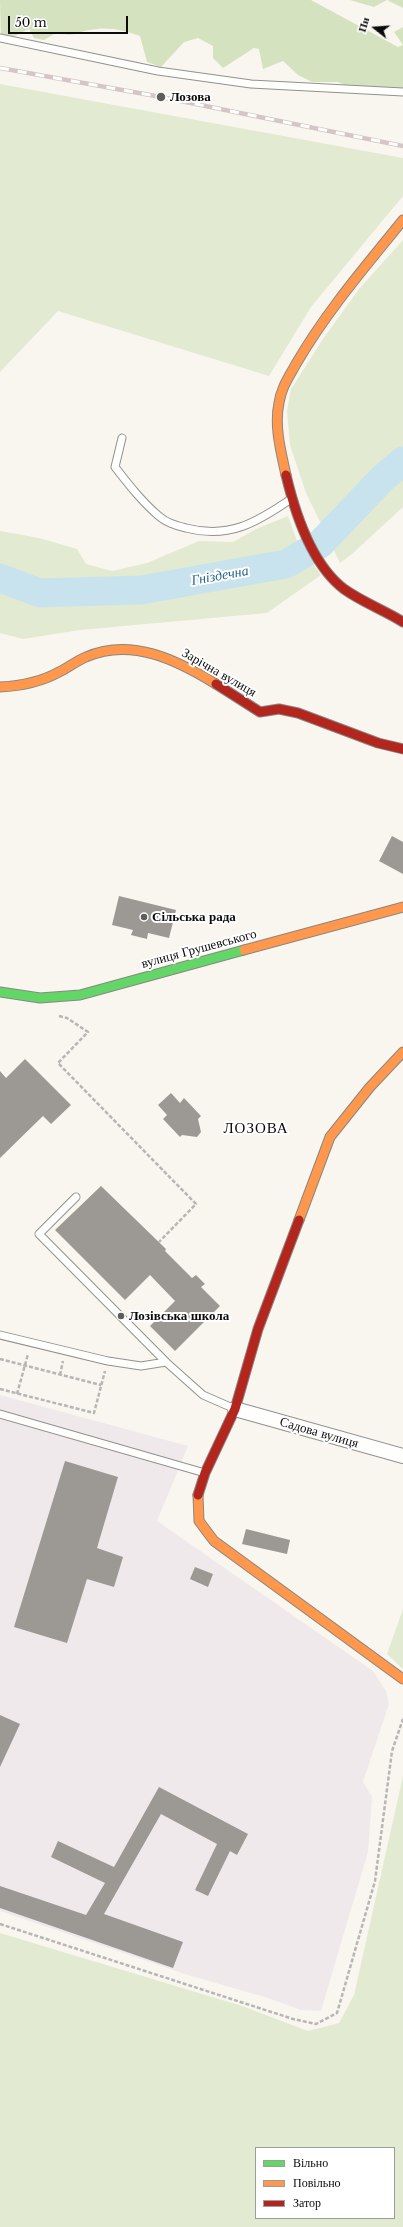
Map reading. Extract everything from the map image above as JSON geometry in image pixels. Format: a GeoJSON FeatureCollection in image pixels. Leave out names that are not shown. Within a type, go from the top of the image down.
{"type":"FeatureCollection","features":[{"type":"Feature","properties":{"kind":"street"},"geometry":{"type":"LineString","coordinates":[[403,220],[321,323],[298,358],[281,393],[278,425],[282,456],[293,498],[306,532],[322,562],[335,581],[357,597],[403,622]]}},
{"type":"Feature","properties":{"kind":"street","name":"Зарічна вулиця"},"geometry":{"type":"LineString","coordinates":[[0,687],[34,682],[57,674],[78,660],[107,649],[132,648],[166,657],[198,673],[260,712],[278,709],[298,713],[378,743],[403,749]]}},
{"type":"Feature","properties":{"kind":"street","name":"вулиця Грушевського"},"geometry":{"type":"LineString","coordinates":[[0,992],[28,998],[49,999],[80,994],[403,907]]}},
{"type":"Feature","properties":{"kind":"street"},"geometry":{"type":"LineString","coordinates":[[403,1052],[370,1087],[330,1137],[258,1329],[235,1409],[205,1473],[197,1498],[199,1522],[214,1541],[403,1679]]}},
{"type":"Feature","properties":{"kind":"street","name":"Садова вулиця"},"geometry":{"type":"LineString","coordinates":[[235,1409],[403,1456]]}},
{"type":"Feature","properties":{"kind":"lane"},"geometry":{"type":"LineString","coordinates":[[0,38],[158,71],[251,84],[403,92]]}},
{"type":"Feature","properties":{"kind":"lane"},"geometry":{"type":"LineString","coordinates":[[122,438],[115,467],[161,518],[174,525],[194,530],[215,532],[237,529],[254,524],[293,498]]}},
{"type":"Feature","properties":{"kind":"lane"},"geometry":{"type":"LineString","coordinates":[[76,1197],[40,1234],[166,1362],[203,1395],[235,1409]]}},
{"type":"Feature","properties":{"kind":"lane"},"geometry":{"type":"LineString","coordinates":[[0,1335],[31,1341],[108,1361],[141,1366],[166,1362]]}},
{"type":"Feature","properties":{"kind":"lane"},"geometry":{"type":"LineString","coordinates":[[0,1414],[205,1473]]}},
{"type":"Feature","properties":{"kind":"path"},"geometry":{"type":"LineString","coordinates":[[88,1032],[58,1063],[196,1204],[159,1242]]}},
{"type":"Feature","properties":{"kind":"path"},"geometry":{"type":"LineString","coordinates":[[17,1394],[31,1341]]}},
{"type":"Feature","properties":{"kind":"path"},"geometry":{"type":"LineString","coordinates":[[0,1359],[101,1385]]}},
{"type":"Feature","properties":{"kind":"path"},"geometry":{"type":"LineString","coordinates":[[0,1389],[94,1413],[108,1361]]}},
{"type":"Feature","properties":{"kind":"path"},"geometry":{"type":"LineString","coordinates":[[0,1924],[293,2019],[316,2024],[337,2013],[375,1881],[392,1751],[403,1719]]}},
{"type":"Feature","properties":{"kind":"shaded area"},"geometry":{"type":"Polygon","coordinates":[[[0,1395],[188,1446],[157,1521],[373,1671],[386,1691],[389,1704],[363,1782],[372,1797],[368,1852],[321,2011],[301,2010],[268,1998],[188,1975],[0,1911],[0,1395]]]}},
{"type":"Feature","properties":{"kind":"green space"},"geometry":{"type":"Polygon","coordinates":[[[0,0],[311,0],[398,47],[403,45],[403,92],[357,91],[338,82],[312,82],[298,75],[283,61],[263,69],[259,49],[254,48],[223,68],[213,58],[213,46],[198,38],[184,42],[161,67],[147,62],[140,36],[115,29],[103,28],[71,35],[56,33],[44,40],[34,38],[29,29],[1,43],[0,0]]]}},
{"type":"Feature","properties":{"kind":"green space"},"geometry":{"type":"Polygon","coordinates":[[[350,0],[387,0],[374,7],[350,0]]]}},
{"type":"Feature","properties":{"kind":"green space"},"geometry":{"type":"Polygon","coordinates":[[[387,0],[403,0],[403,8],[387,0]]]}},
{"type":"Feature","properties":{"kind":"green space"},"geometry":{"type":"Polygon","coordinates":[[[403,27],[403,45],[394,32],[403,27]]]}},
{"type":"Feature","properties":{"kind":"green space"},"geometry":{"type":"Polygon","coordinates":[[[0,84],[403,158],[403,196],[311,307],[269,376],[58,311],[0,372],[0,84]]]}},
{"type":"Feature","properties":{"kind":"green space"},"geometry":{"type":"Polygon","coordinates":[[[403,240],[403,507],[352,554],[340,563],[306,493],[290,445],[287,411],[291,389],[323,339],[359,289],[403,240]]]}},
{"type":"Feature","properties":{"kind":"green space"},"geometry":{"type":"Polygon","coordinates":[[[288,516],[298,544],[321,575],[267,613],[80,630],[23,639],[0,633],[0,531],[39,538],[77,549],[86,564],[112,571],[147,563],[199,541],[233,542],[256,529],[288,516]]]}},
{"type":"Feature","properties":{"kind":"green space"},"geometry":{"type":"Polygon","coordinates":[[[403,1609],[403,1669],[387,1654],[403,1609]]]}},
{"type":"Feature","properties":{"kind":"green space"},"geometry":{"type":"Polygon","coordinates":[[[403,1776],[403,2227],[0,2227],[0,1933],[242,2006],[308,2031],[339,2023],[354,1995],[403,1776]]]}},
{"type":"Feature","properties":{"kind":"building"},"geometry":{"type":"Polygon","coordinates":[[[392,836],[403,842],[403,874],[379,861],[392,836]]]}},
{"type":"Feature","properties":{"kind":"building","name":"Сільська рада"},"geometry":{"type":"Polygon","coordinates":[[[119,896],[176,910],[169,938],[148,933],[147,939],[131,935],[133,930],[112,925],[119,896]]]}},
{"type":"Feature","properties":{"kind":"building"},"geometry":{"type":"Polygon","coordinates":[[[25,1059],[71,1105],[51,1124],[43,1116],[0,1158],[0,1071],[6,1078],[25,1059]]]}},
{"type":"Feature","properties":{"kind":"building"},"geometry":{"type":"Polygon","coordinates":[[[171,1093],[180,1103],[184,1098],[201,1116],[198,1119],[201,1132],[197,1137],[182,1135],[180,1137],[163,1119],[167,1115],[158,1105],[171,1093]]]}},
{"type":"Feature","properties":{"kind":"building"},"geometry":{"type":"Polygon","coordinates":[[[101,1186],[166,1249],[165,1251],[192,1278],[196,1275],[205,1284],[201,1287],[220,1306],[175,1351],[150,1326],[175,1301],[150,1275],[125,1300],[55,1230],[101,1186]]]}},
{"type":"Feature","properties":{"kind":"building"},"geometry":{"type":"Polygon","coordinates":[[[65,1461],[118,1477],[97,1548],[123,1557],[114,1587],[87,1579],[67,1643],[14,1627],[65,1461]]]}},
{"type":"Feature","properties":{"kind":"building"},"geometry":{"type":"Polygon","coordinates":[[[246,1529],[290,1540],[287,1554],[242,1544],[246,1529]]]}},
{"type":"Feature","properties":{"kind":"building"},"geometry":{"type":"Polygon","coordinates":[[[195,1567],[213,1574],[208,1587],[190,1579],[195,1567]]]}},
{"type":"Feature","properties":{"kind":"building"},"geometry":{"type":"Polygon","coordinates":[[[0,1715],[20,1724],[0,1767],[0,1715]]]}},
{"type":"Feature","properties":{"kind":"building"},"geometry":{"type":"Polygon","coordinates":[[[159,1787],[248,1834],[237,1855],[230,1851],[208,1896],[195,1890],[217,1844],[161,1814],[104,1914],[183,1942],[173,1968],[0,1908],[0,1886],[86,1915],[105,1883],[51,1857],[58,1841],[114,1867],[159,1787]]]}},
{"type":"Feature","properties":{"kind":"waterway","name":"Гніздечна"},"geometry":{"type":"LineString","coordinates":[[0,578],[40,593],[141,590],[286,564],[320,544],[382,479],[403,461]]}},
{"type":"Feature","properties":{"kind":"railway"},"geometry":{"type":"LineString","coordinates":[[0,68],[161,97],[403,146]]}},
{"type":"Feature","properties":{"kind":"traffic: fast"},"geometry":{"type":"LineString","coordinates":[[0,992],[40,998],[80,995],[244,950]]}},
{"type":"Feature","properties":{"kind":"traffic: slow"},"geometry":{"type":"LineString","coordinates":[[286,475],[277,421],[283,387],[320,326],[403,220]]}},
{"type":"Feature","properties":{"kind":"traffic: slow"},"geometry":{"type":"LineString","coordinates":[[0,687],[15,686],[38,681],[86,657],[103,651],[120,649],[137,650],[170,660],[216,684]]}},
{"type":"Feature","properties":{"kind":"traffic: slow"},"geometry":{"type":"LineString","coordinates":[[244,950],[403,907]]}},
{"type":"Feature","properties":{"kind":"traffic: slow"},"geometry":{"type":"LineString","coordinates":[[299,1220],[330,1137],[370,1087],[403,1052]]}},
{"type":"Feature","properties":{"kind":"traffic: slow"},"geometry":{"type":"LineString","coordinates":[[198,1495],[199,1521],[214,1541],[403,1679]]}},
{"type":"Feature","properties":{"kind":"traffic: jam"},"geometry":{"type":"LineString","coordinates":[[286,475],[294,505],[306,537],[322,566],[344,589],[403,622]]}},
{"type":"Feature","properties":{"kind":"traffic: jam"},"geometry":{"type":"LineString","coordinates":[[216,684],[260,712],[279,709],[298,713],[378,743],[403,749]]}},
{"type":"Feature","properties":{"kind":"traffic: jam"},"geometry":{"type":"LineString","coordinates":[[198,1495],[205,1473],[235,1409],[258,1329],[299,1220]]}},
{"type":"Feature","properties":{"kind":"place","name":"Лозова"},"geometry":{"type":"Point","coordinates":[161,97]}},
{"type":"Feature","properties":{"kind":"place","name":"Сільська рада"},"geometry":{"type":"Point","coordinates":[144,917]}},
{"type":"Feature","properties":{"kind":"place","name":"Лозівська школа"},"geometry":{"type":"Point","coordinates":[121,1316]}},
{"type":"Feature","properties":{"kind":"district","name":"ЛОЗОВА"},"geometry":{"type":"Point","coordinates":[256,1129]}}]}
